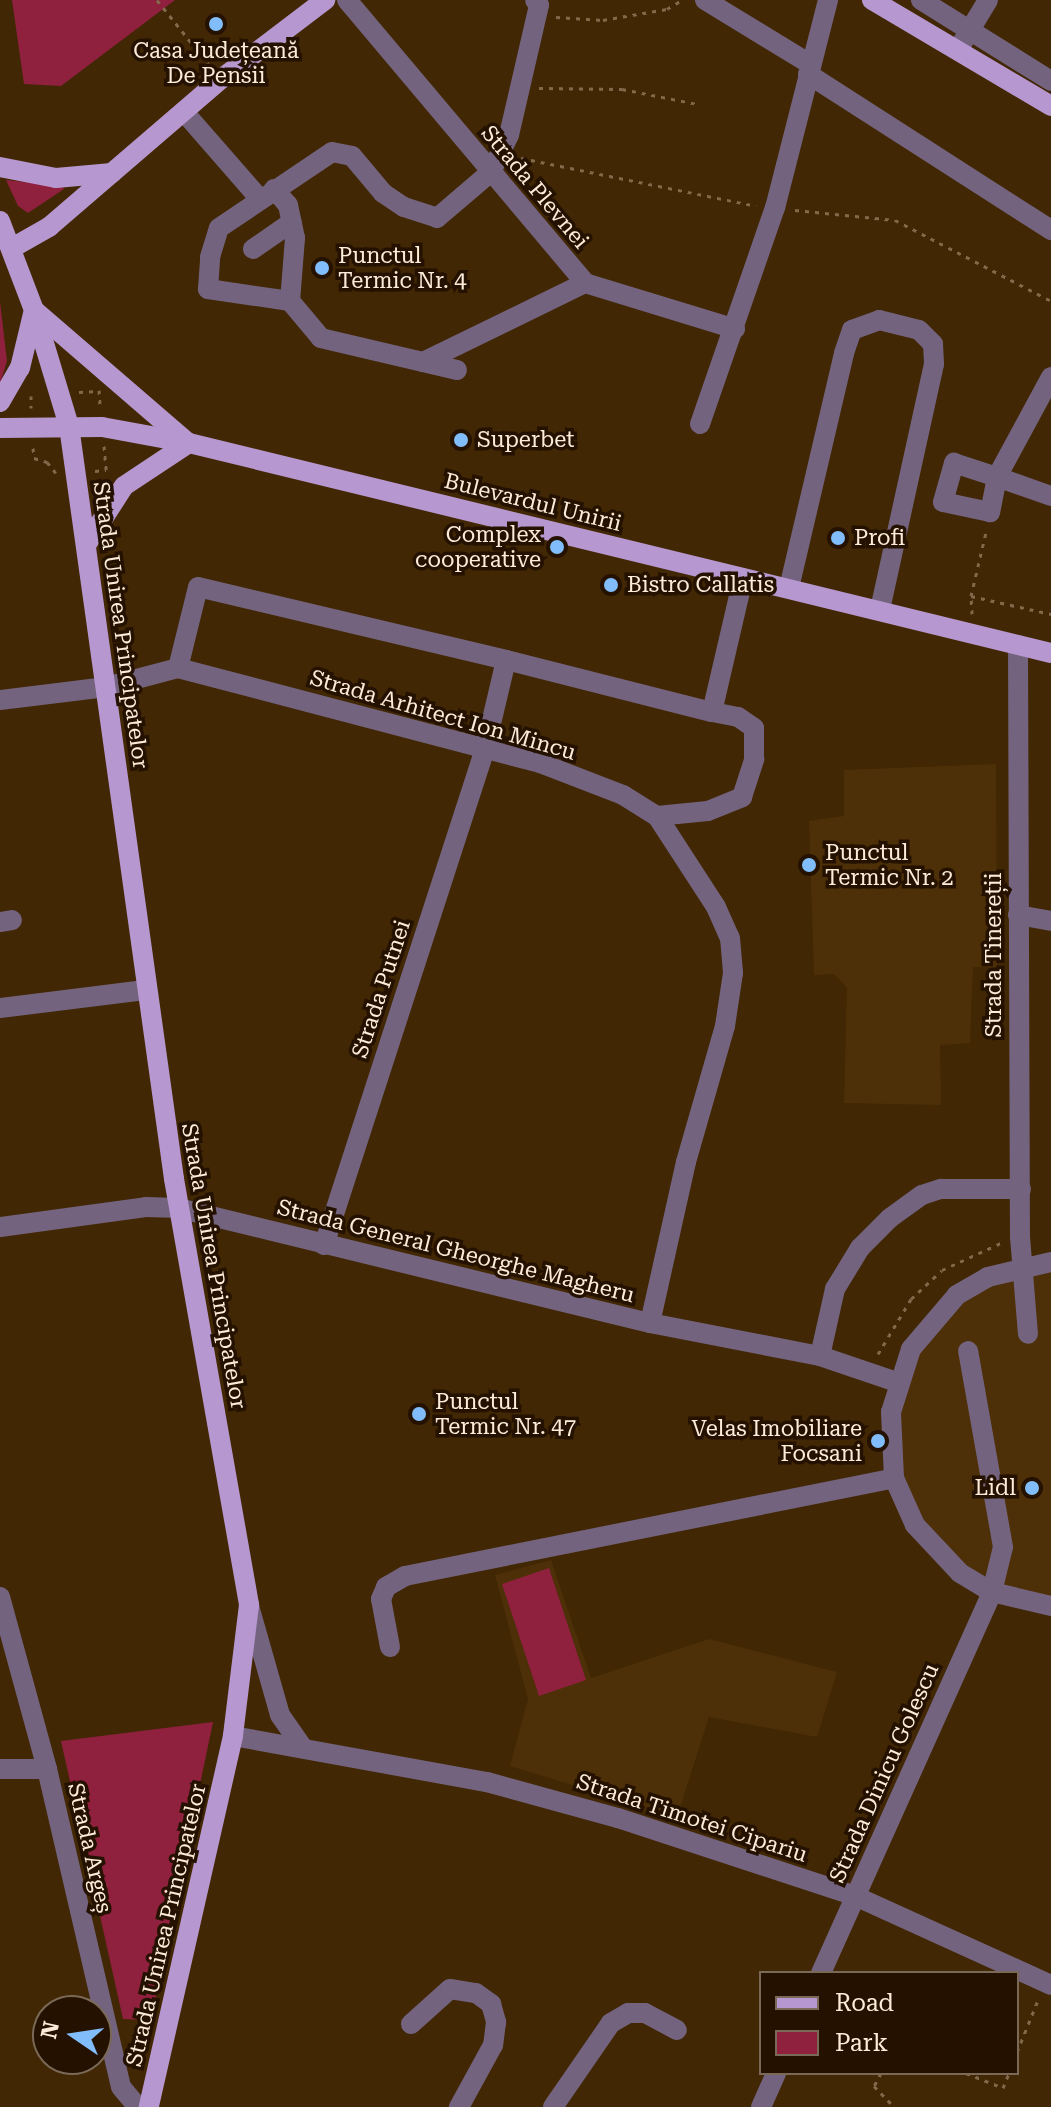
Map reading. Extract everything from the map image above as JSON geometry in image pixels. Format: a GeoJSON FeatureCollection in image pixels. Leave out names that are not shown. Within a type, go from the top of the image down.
{"type":"FeatureCollection","features":[{"type":"Feature","properties":{"kind":"main road"},"geometry":{"type":"LineString","coordinates":[[12,248],[49,227],[221,79],[325,0]]}},
{"type":"Feature","properties":{"kind":"main road"},"geometry":{"type":"LineString","coordinates":[[872,0],[1051,106]]}},
{"type":"Feature","properties":{"kind":"main road"},"geometry":{"type":"LineString","coordinates":[[0,167],[56,178],[112,173]]}},
{"type":"Feature","properties":{"kind":"main road","name":"Strada Unirea Principatelor"},"geometry":{"type":"LineString","coordinates":[[0,221],[34,310],[69,426],[145,990],[178,1208],[249,1605],[233,1736],[149,2107]]}},
{"type":"Feature","properties":{"kind":"main road"},"geometry":{"type":"LineString","coordinates":[[0,402],[20,368],[34,310],[189,443],[124,486],[86,545]]}},
{"type":"Feature","properties":{"kind":"main road","name":"Bulevardul Unirii"},"geometry":{"type":"LineString","coordinates":[[0,428],[69,426],[189,443],[1051,653]]}},
{"type":"Feature","properties":{"kind":"street","name":"Strada Plevnei"},"geometry":{"type":"LineString","coordinates":[[347,0],[495,164],[585,283],[735,329]]}},
{"type":"Feature","properties":{"kind":"street"},"geometry":{"type":"LineString","coordinates":[[705,0],[1051,230]]}},
{"type":"Feature","properties":{"kind":"street"},"geometry":{"type":"LineString","coordinates":[[700,424],[775,208],[828,0]]}},
{"type":"Feature","properties":{"kind":"street"},"geometry":{"type":"LineString","coordinates":[[921,0],[1051,81]]}},
{"type":"Feature","properties":{"kind":"street"},"geometry":{"type":"LineString","coordinates":[[958,49],[988,0]]}},
{"type":"Feature","properties":{"kind":"street"},"geometry":{"type":"LineString","coordinates":[[290,301],[208,289],[219,228],[332,152],[352,156],[383,193],[404,207],[437,218],[495,164],[520,86],[536,8]]}},
{"type":"Feature","properties":{"kind":"street"},"geometry":{"type":"LineString","coordinates":[[184,112],[267,194],[288,205],[292,222],[290,301],[321,338],[457,370]]}},
{"type":"Feature","properties":{"kind":"street"},"geometry":{"type":"LineString","coordinates":[[253,249],[292,222]]}},
{"type":"Feature","properties":{"kind":"street"},"geometry":{"type":"LineString","coordinates":[[423,362],[585,283]]}},
{"type":"Feature","properties":{"kind":"street"},"geometry":{"type":"LineString","coordinates":[[789,588],[852,330],[879,320],[892,323],[919,330],[933,344],[934,364],[880,609]]}},
{"type":"Feature","properties":{"kind":"street"},"geometry":{"type":"LineString","coordinates":[[1051,377],[997,477],[990,512],[943,502],[954,463],[997,477],[1051,496]]}},
{"type":"Feature","properties":{"kind":"street"},"geometry":{"type":"LineString","coordinates":[[712,712],[743,579]]}},
{"type":"Feature","properties":{"kind":"street"},"geometry":{"type":"LineString","coordinates":[[178,668],[198,587],[738,717],[754,728],[754,759],[742,797],[708,811],[657,816]]}},
{"type":"Feature","properties":{"kind":"street","name":"Strada Tinereții"},"geometry":{"type":"LineString","coordinates":[[1018,645],[1021,1265],[1028,1334]]}},
{"type":"Feature","properties":{"kind":"street","name":"Strada Putnei"},"geometry":{"type":"LineString","coordinates":[[324,1245],[485,749],[506,660]]}},
{"type":"Feature","properties":{"kind":"street","name":"Strada Arhitect Ion Mincu"},"geometry":{"type":"LineString","coordinates":[[0,700],[106,687],[178,668],[485,749],[609,790],[657,816],[716,907],[730,938],[733,973],[725,1026],[686,1162],[650,1323]]}},
{"type":"Feature","properties":{"kind":"street"},"geometry":{"type":"LineString","coordinates":[[1018,915],[1051,921]]}},
{"type":"Feature","properties":{"kind":"street"},"geometry":{"type":"LineString","coordinates":[[0,1008],[145,990]]}},
{"type":"Feature","properties":{"kind":"street"},"geometry":{"type":"LineString","coordinates":[[820,1356],[835,1289],[860,1248],[890,1218],[922,1195],[941,1189],[1021,1189]]}},
{"type":"Feature","properties":{"kind":"street","name":"Strada General Gheorghe Magheru"},"geometry":{"type":"LineString","coordinates":[[0,1227],[146,1207],[178,1208],[650,1323],[820,1356],[897,1382]]}},
{"type":"Feature","properties":{"kind":"street"},"geometry":{"type":"LineString","coordinates":[[1051,1262],[1021,1265],[957,1295],[931,1320],[897,1382],[891,1412],[894,1478],[915,1525],[960,1573],[992,1592],[1051,1606]]}},
{"type":"Feature","properties":{"kind":"street","name":"Strada Dinicu Golescu"},"geometry":{"type":"LineString","coordinates":[[822,1971],[992,1592],[1003,1547],[968,1351]]}},
{"type":"Feature","properties":{"kind":"street"},"geometry":{"type":"LineString","coordinates":[[390,1647],[381,1599],[386,1587],[405,1576],[894,1478]]}},
{"type":"Feature","properties":{"kind":"street","name":"Strada Argeș"},"geometry":{"type":"LineString","coordinates":[[0,1597],[47,1769],[121,2087],[138,2107]]}},
{"type":"Feature","properties":{"kind":"street"},"geometry":{"type":"LineString","coordinates":[[249,1605],[280,1715],[302,1747]]}},
{"type":"Feature","properties":{"kind":"street","name":"Strada Timotei Cipariu"},"geometry":{"type":"LineString","coordinates":[[233,1736],[535,1794],[855,1896],[1048,1984]]}},
{"type":"Feature","properties":{"kind":"street"},"geometry":{"type":"LineString","coordinates":[[0,1769],[47,1769]]}},
{"type":"Feature","properties":{"kind":"street"},"geometry":{"type":"LineString","coordinates":[[411,2024],[450,1989],[476,1993],[491,2004],[496,2022],[493,2045],[459,2107]]}},
{"type":"Feature","properties":{"kind":"street"},"geometry":{"type":"LineString","coordinates":[[553,2107],[611,2023],[628,2013],[645,2013],[677,2030]]}},
{"type":"Feature","properties":{"kind":"street"},"geometry":{"type":"LineString","coordinates":[[761,2107],[775,2075]]}},
{"type":"Feature","properties":{"kind":"path"},"geometry":{"type":"LineString","coordinates":[[157,0],[221,79]]}},
{"type":"Feature","properties":{"kind":"path"},"geometry":{"type":"LineString","coordinates":[[536,8],[603,20],[667,9],[682,0]]}},
{"type":"Feature","properties":{"kind":"path"},"geometry":{"type":"LineString","coordinates":[[520,86],[622,89],[697,104]]}},
{"type":"Feature","properties":{"kind":"path"},"geometry":{"type":"LineString","coordinates":[[495,164],[577,166],[688,196],[895,220],[1051,301]]}},
{"type":"Feature","properties":{"kind":"path"},"geometry":{"type":"LineString","coordinates":[[34,458],[47,462],[53,473]]}},
{"type":"Feature","properties":{"kind":"path"},"geometry":{"type":"LineString","coordinates":[[974,634],[971,596],[990,512]]}},
{"type":"Feature","properties":{"kind":"path"},"geometry":{"type":"LineString","coordinates":[[971,596],[1051,614]]}},
{"type":"Feature","properties":{"kind":"path"},"geometry":{"type":"LineString","coordinates":[[1019,2048],[1048,1984]]}},
{"type":"Feature","properties":{"kind":"path"},"geometry":{"type":"LineString","coordinates":[[880,2075],[874,2086],[894,2107]]}},
{"type":"Feature","properties":{"kind":"path"},"geometry":{"type":"LineString","coordinates":[[971,2075],[1003,2088],[1008,2075]]}},
{"type":"Feature","properties":{"kind":"shaded area"},"geometry":{"type":"Polygon","coordinates":[[[996,764],[997,967],[973,967],[970,1043],[940,1045],[941,1105],[844,1103],[847,988],[834,974],[814,975],[809,821],[844,816],[844,770],[996,764]]]}},
{"type":"Feature","properties":{"kind":"shaded area"},"geometry":{"type":"Polygon","coordinates":[[[1051,1262],[1051,1606],[960,1573],[894,1478],[897,1382],[957,1295],[1051,1262]]]}},
{"type":"Feature","properties":{"kind":"shaded area"},"geometry":{"type":"Polygon","coordinates":[[[551,1560],[591,1678],[709,1639],[837,1672],[817,1737],[709,1717],[677,1817],[510,1766],[528,1699],[495,1575],[551,1560]]]}},
{"type":"Feature","properties":{"kind":"green space"},"geometry":{"type":"Polygon","coordinates":[[[12,0],[175,0],[61,86],[24,84],[12,0]]]}},
{"type":"Feature","properties":{"kind":"green space"},"geometry":{"type":"Polygon","coordinates":[[[6,180],[62,186],[64,189],[28,213],[18,206],[6,180]]]}},
{"type":"Feature","properties":{"kind":"green space"},"geometry":{"type":"Polygon","coordinates":[[[0,302],[7,361],[0,384],[0,302]]]}},
{"type":"Feature","properties":{"kind":"green space"},"geometry":{"type":"Polygon","coordinates":[[[549,1568],[586,1680],[539,1696],[502,1584],[549,1568]]]}},
{"type":"Feature","properties":{"kind":"green space"},"geometry":{"type":"Polygon","coordinates":[[[213,1722],[151,2020],[123,2019],[61,1741],[213,1722]]]}},
{"type":"Feature","properties":{"kind":"place","name":"Casa Județeană De Pensii"},"geometry":{"type":"Point","coordinates":[216,24]}},
{"type":"Feature","properties":{"kind":"place","name":"Punctul Termic Nr. 4"},"geometry":{"type":"Point","coordinates":[322,268]}},
{"type":"Feature","properties":{"kind":"place","name":"Superbet"},"geometry":{"type":"Point","coordinates":[461,440]}},
{"type":"Feature","properties":{"kind":"place","name":"Profi"},"geometry":{"type":"Point","coordinates":[838,538]}},
{"type":"Feature","properties":{"kind":"place","name":"Complex cooperative"},"geometry":{"type":"Point","coordinates":[557,547]}},
{"type":"Feature","properties":{"kind":"place","name":"Bistro Callatis"},"geometry":{"type":"Point","coordinates":[611,585]}},
{"type":"Feature","properties":{"kind":"place","name":"Punctul Termic Nr. 2"},"geometry":{"type":"Point","coordinates":[809,865]}},
{"type":"Feature","properties":{"kind":"place","name":"Punctul Termic Nr. 47"},"geometry":{"type":"Point","coordinates":[419,1414]}},
{"type":"Feature","properties":{"kind":"place","name":"Velas Imobiliare Focsani"},"geometry":{"type":"Point","coordinates":[878,1441]}},
{"type":"Feature","properties":{"kind":"place","name":"Lidl"},"geometry":{"type":"Point","coordinates":[1032,1488]}}]}
